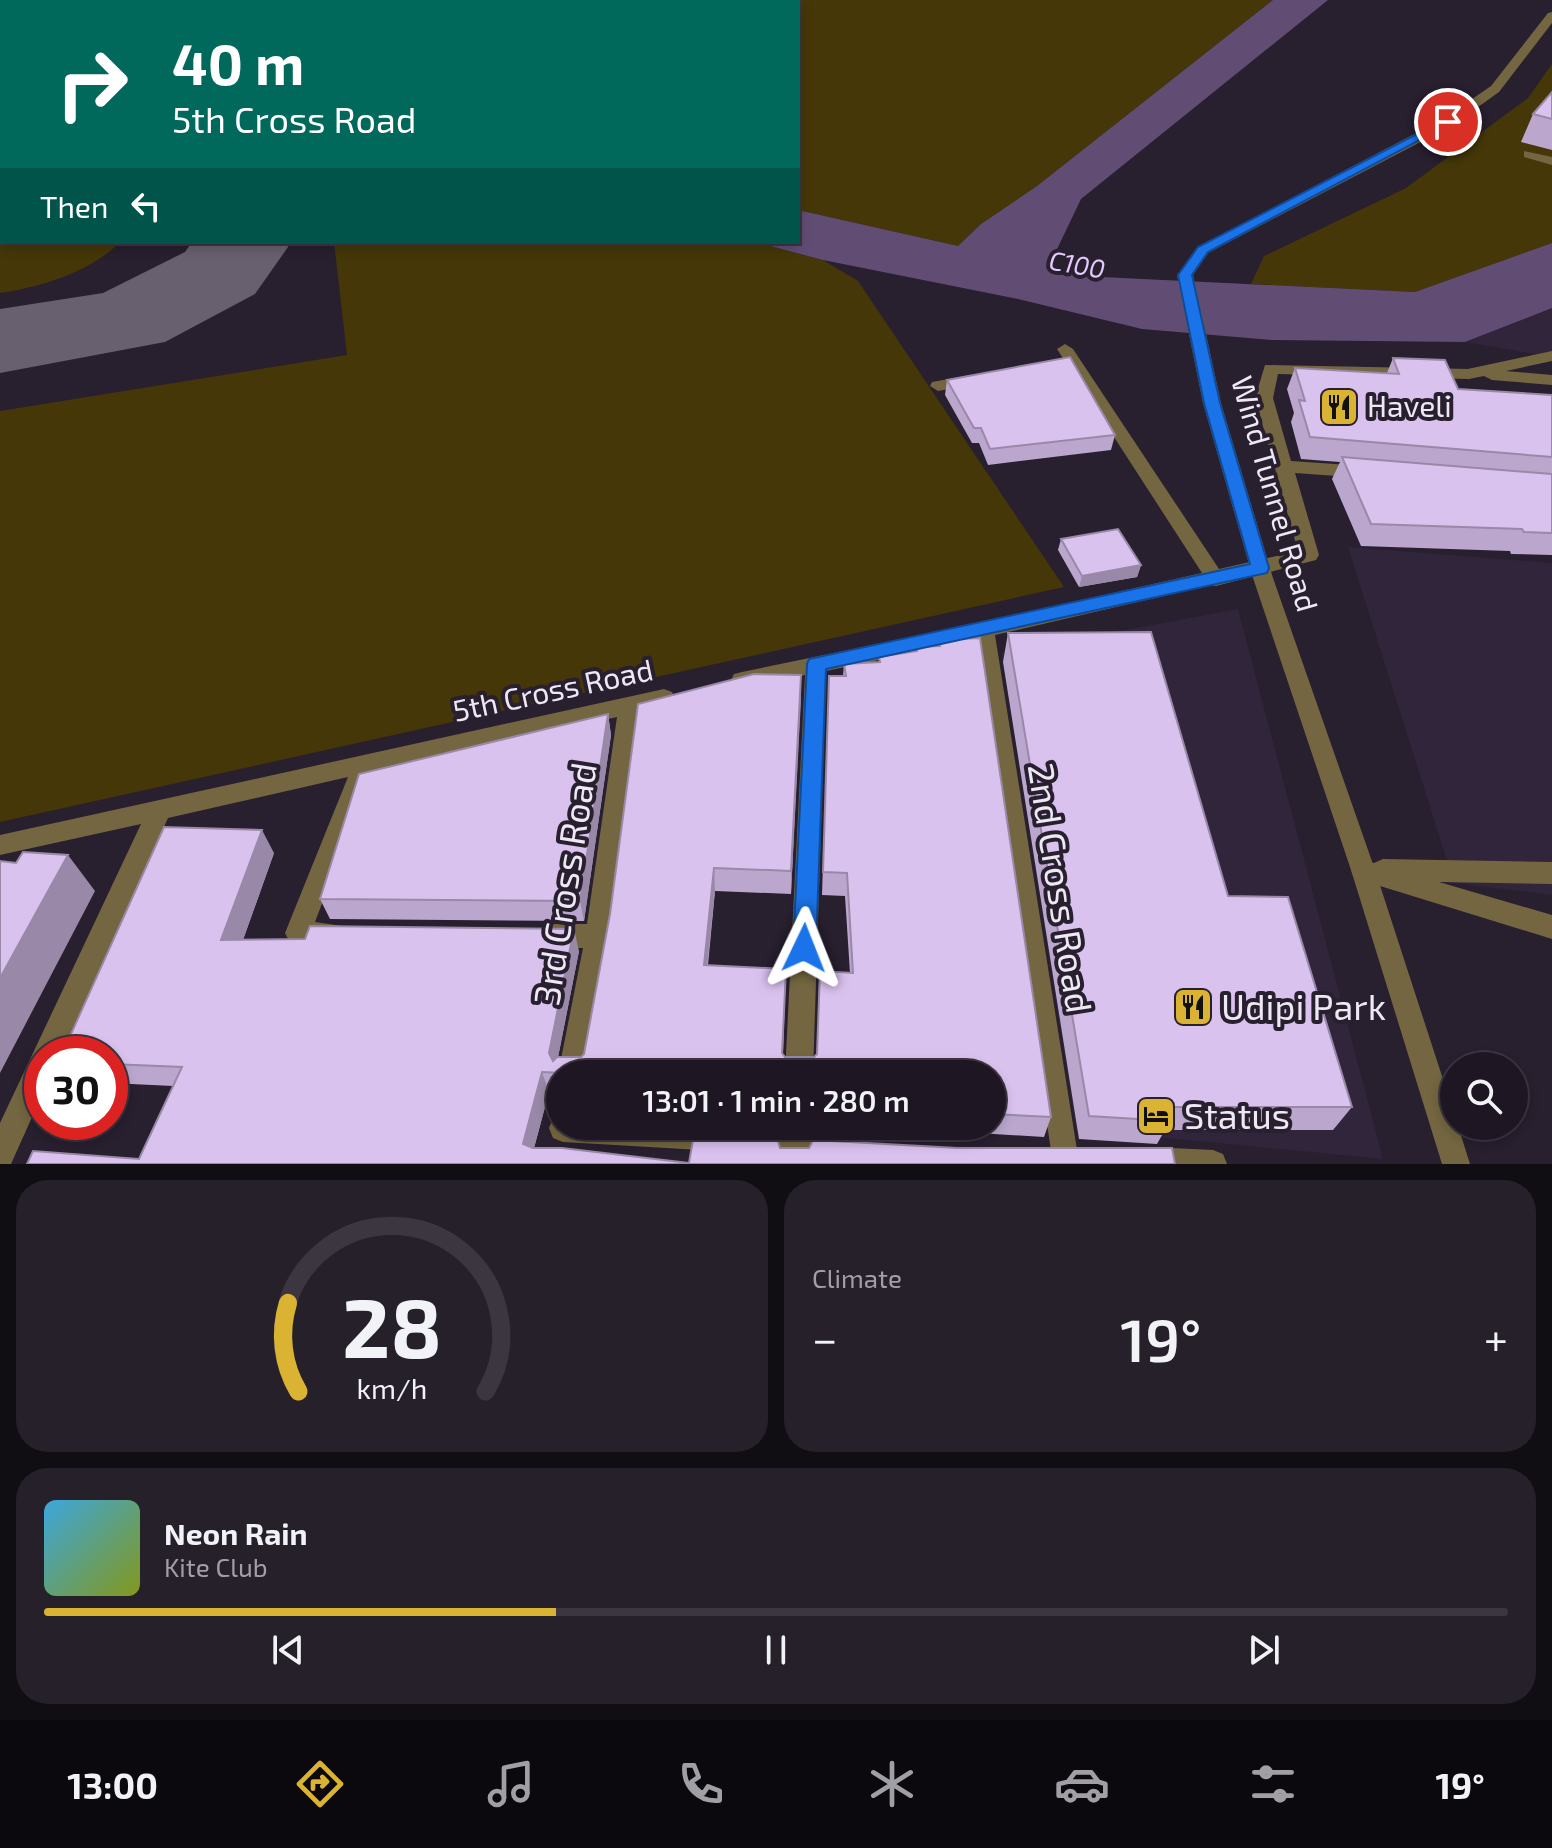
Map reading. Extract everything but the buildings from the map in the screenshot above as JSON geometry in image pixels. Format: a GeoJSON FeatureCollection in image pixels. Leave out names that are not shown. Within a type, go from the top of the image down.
{"type":"FeatureCollection","features":[{"type":"Feature","properties":{"kind":"street","name":"Wind Tunnel Road"},"geometry":{"type":"LineString","coordinates":[[1456,1164],[1363,870],[1260,568],[1212,403],[1185,275],[1203,250],[1435,129],[1495,89],[1552,15]]}},
{"type":"Feature","properties":{"kind":"street"},"geometry":{"type":"LineString","coordinates":[[1529,154],[1552,161]]}},
{"type":"Feature","properties":{"kind":"street"},"geometry":{"type":"LineString","coordinates":[[1469,374],[1552,356]]}},
{"type":"Feature","properties":{"kind":"street"},"geometry":{"type":"LineString","coordinates":[[1066,358],[1216,579]]}},
{"type":"Feature","properties":{"kind":"street"},"geometry":{"type":"LineString","coordinates":[[723,685],[1216,579],[1309,555],[1264,398],[1271,369],[1469,374],[1552,380]]}},
{"type":"Feature","properties":{"kind":"street"},"geometry":{"type":"LineString","coordinates":[[938,386],[983,378]]}},
{"type":"Feature","properties":{"kind":"street"},"geometry":{"type":"LineString","coordinates":[[1284,466],[1378,474]]}},
{"type":"Feature","properties":{"kind":"street","name":"2nd Cross Road"},"geometry":{"type":"LineString","coordinates":[[984,630],[1052,1156],[1094,1158]]}},
{"type":"Feature","properties":{"kind":"street"},"geometry":{"type":"LineString","coordinates":[[800,1060],[816,664]]}},
{"type":"Feature","properties":{"kind":"street","name":"5th Cross Road"},"geometry":{"type":"LineString","coordinates":[[0,845],[692,691]]}},
{"type":"Feature","properties":{"kind":"street","name":"3rd Cross Road"},"geometry":{"type":"LineString","coordinates":[[575,1060],[598,936],[630,705]]}},
{"type":"Feature","properties":{"kind":"street"},"geometry":{"type":"LineString","coordinates":[[361,934],[298,933],[366,762]]}},
{"type":"Feature","properties":{"kind":"street"},"geometry":{"type":"LineString","coordinates":[[55,1036],[160,809]]}},
{"type":"Feature","properties":{"kind":"street"},"geometry":{"type":"LineString","coordinates":[[1363,870],[1552,873]]}},
{"type":"Feature","properties":{"kind":"street"},"geometry":{"type":"LineString","coordinates":[[1363,870],[1552,927]]}},
{"type":"Feature","properties":{"kind":"street"},"geometry":{"type":"LineString","coordinates":[[519,936],[598,936]]}},
{"type":"Feature","properties":{"kind":"street"},"geometry":{"type":"LineString","coordinates":[[0,1155],[24,1103]]}},
{"type":"Feature","properties":{"kind":"street"},"geometry":{"type":"LineString","coordinates":[[678,1140],[859,1145]]}},
{"type":"Feature","properties":{"kind":"street"},"geometry":{"type":"LineString","coordinates":[[1123,1159],[1213,1164]]}},
{"type":"Feature","properties":{"kind":"shaded area"},"geometry":{"type":"Polygon","coordinates":[[[800,0],[1273,0],[1037,186],[981,224],[958,246],[800,210],[800,0]]]}},
{"type":"Feature","properties":{"kind":"shaded area"},"geometry":{"type":"Polygon","coordinates":[[[1273,0],[1328,0],[1081,199],[1049,266],[1102,277],[1415,292],[1552,243],[1552,308],[1465,342],[1272,340],[1142,329],[1018,299],[823,260],[763,244],[800,244],[800,210],[958,246],[981,224],[1037,186],[1273,0]]]}},
{"type":"Feature","properties":{"kind":"shaded area"},"geometry":{"type":"Polygon","coordinates":[[[1552,64],[1552,243],[1415,292],[1251,284],[1264,256],[1406,188],[1528,98],[1552,64]]]}},
{"type":"Feature","properties":{"kind":"shaded area"},"geometry":{"type":"Polygon","coordinates":[[[0,244],[118,244],[80,270],[32,287],[0,293],[0,244]]]}},
{"type":"Feature","properties":{"kind":"shaded area"},"geometry":{"type":"Polygon","coordinates":[[[334,244],[763,244],[823,260],[858,281],[1064,587],[0,822],[0,411],[347,355],[334,244]]]}},
{"type":"Feature","properties":{"kind":"shaded area"},"geometry":{"type":"Polygon","coordinates":[[[1552,308],[1552,357],[1466,342],[1552,308]]]}},
{"type":"Feature","properties":{"kind":"shaded area"},"geometry":{"type":"Polygon","coordinates":[[[1348,547],[1552,563],[1552,895],[1454,883],[1348,547]]]}},
{"type":"Feature","properties":{"kind":"shaded area"},"geometry":{"type":"Polygon","coordinates":[[[1238,609],[1383,1159],[1076,1129],[1002,653],[1238,609]]]}},
{"type":"Feature","properties":{"kind":"taxiway"},"geometry":{"type":"LineString","coordinates":[[0,341],[128,320],[220,273],[240,244]]}},
{"type":"Feature","properties":{"kind":"place","name":"Haveli"},"geometry":{"type":"Point","coordinates":[1339,407]}},
{"type":"Feature","properties":{"kind":"place","name":"Udipi Park"},"geometry":{"type":"Point","coordinates":[1193,1007]}},
{"type":"Feature","properties":{"kind":"place","name":"Status"},"geometry":{"type":"Point","coordinates":[1156,1116]}},
{"type":"Feature","properties":{"kind":"route"},"geometry":{"type":"LineString","coordinates":[[804,948],[816,664],[1260,568],[1212,403],[1185,275],[1203,250],[1448,122]]}},
{"type":"Feature","properties":{"kind":"water label","name":"C100"},"geometry":{"type":"Point","coordinates":[1077,265]}}]}
